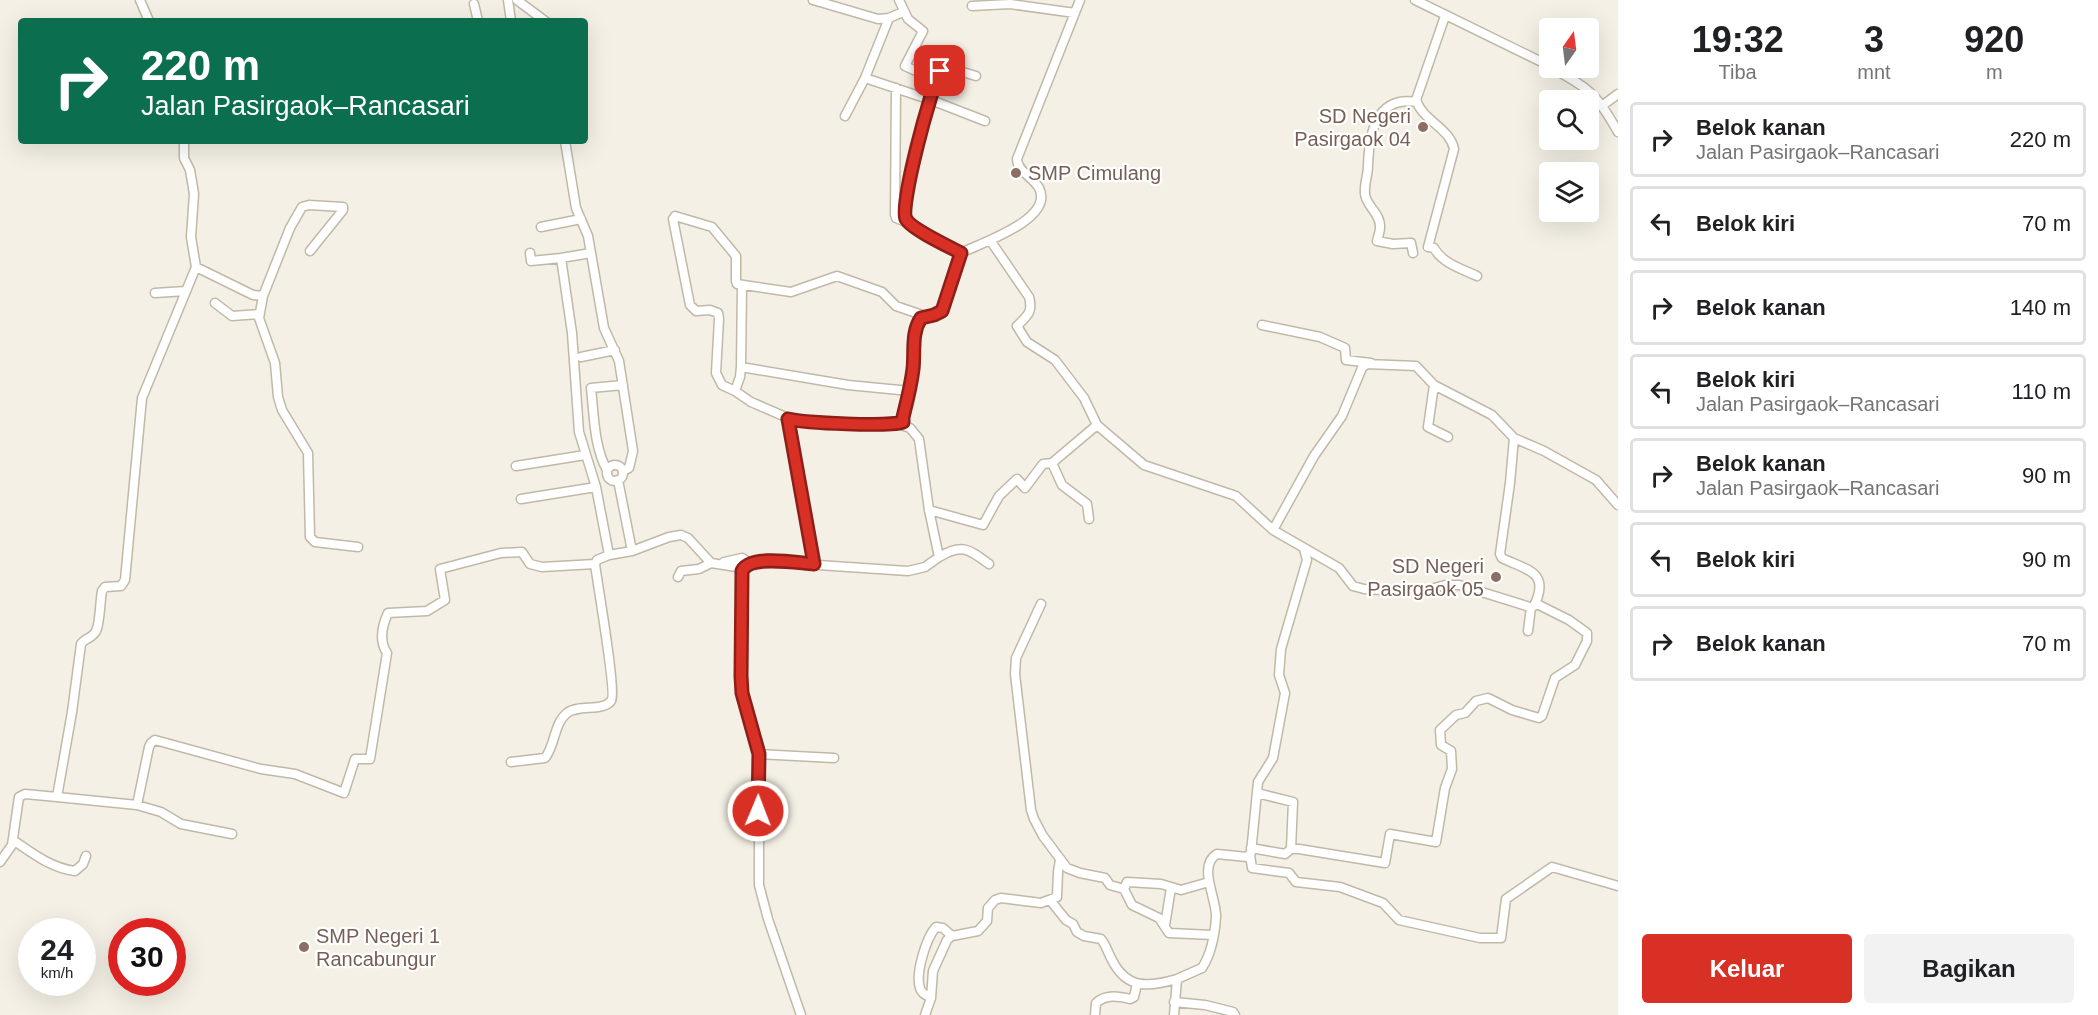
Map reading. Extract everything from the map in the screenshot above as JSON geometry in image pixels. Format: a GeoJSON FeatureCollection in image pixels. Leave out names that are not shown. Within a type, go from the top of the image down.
{"type":"FeatureCollection","features":[{"type":"Feature","properties":{"kind":"street"},"geometry":{"type":"LineString","coordinates":[[140,0],[148,18]]}},
{"type":"Feature","properties":{"kind":"street"},"geometry":{"type":"LineString","coordinates":[[508,0],[511,18]]}},
{"type":"Feature","properties":{"kind":"street"},"geometry":{"type":"LineString","coordinates":[[517,0],[541,18]]}},
{"type":"Feature","properties":{"kind":"street"},"geometry":{"type":"LineString","coordinates":[[813,0],[872,18],[889,18],[903,12]]}},
{"type":"Feature","properties":{"kind":"street"},"geometry":{"type":"LineString","coordinates":[[899,0],[903,12],[923,31],[905,66],[936,80]]}},
{"type":"Feature","properties":{"kind":"street"},"geometry":{"type":"LineString","coordinates":[[939,556],[929,510],[919,439],[910,428],[898,424],[812,422],[788,419],[751,402],[722,385],[716,373],[718,313],[710,310],[696,311],[690,305],[674,217],[678,216],[713,228],[736,255],[736,282],[742,285],[791,292],[837,276],[882,292],[896,306],[925,316],[937,314],[942,311],[961,253],[1003,234],[1034,214],[1041,203],[1040,189],[1018,165],[1017,159],[1080,0]]}},
{"type":"Feature","properties":{"kind":"street"},"geometry":{"type":"LineString","coordinates":[[1415,0],[1539,61]]}},
{"type":"Feature","properties":{"kind":"street"},"geometry":{"type":"LineString","coordinates":[[474,4],[477,18]]}},
{"type":"Feature","properties":{"kind":"street"},"geometry":{"type":"LineString","coordinates":[[972,6],[1010,4],[1075,13]]}},
{"type":"Feature","properties":{"kind":"street"},"geometry":{"type":"LineString","coordinates":[[1445,16],[1417,102],[1424,114],[1450,140],[1454,149],[1428,247],[1434,248],[1453,265],[1477,276]]}},
{"type":"Feature","properties":{"kind":"street"},"geometry":{"type":"LineString","coordinates":[[845,116],[865,78],[889,18]]}},
{"type":"Feature","properties":{"kind":"street"},"geometry":{"type":"LineString","coordinates":[[908,223],[904,212],[909,181],[940,71],[947,67],[976,76]]}},
{"type":"Feature","properties":{"kind":"street"},"geometry":{"type":"LineString","coordinates":[[865,78],[985,121]]}},
{"type":"Feature","properties":{"kind":"street"},"geometry":{"type":"LineString","coordinates":[[1569,78],[1591,91],[1603,105],[1618,132]]}},
{"type":"Feature","properties":{"kind":"street"},"geometry":{"type":"LineString","coordinates":[[896,88],[896,218],[961,253]]}},
{"type":"Feature","properties":{"kind":"street"},"geometry":{"type":"LineString","coordinates":[[1603,105],[1618,94]]}},
{"type":"Feature","properties":{"kind":"street"},"geometry":{"type":"LineString","coordinates":[[1413,253],[1411,243],[1393,244],[1377,241],[1379,221],[1365,197],[1364,185],[1368,168],[1368,151],[1375,122],[1381,112],[1400,102],[1417,102]]}},
{"type":"Feature","properties":{"kind":"street"},"geometry":{"type":"LineString","coordinates":[[57,797],[81,644],[97,630],[102,591],[105,587],[121,586],[125,580],[144,390],[196,267],[191,237],[194,194],[190,170],[184,158],[184,144]]}},
{"type":"Feature","properties":{"kind":"street"},"geometry":{"type":"LineString","coordinates":[[565,144],[576,208],[588,236],[604,328],[615,350],[623,385],[633,451],[629,468],[623,471]]}},
{"type":"Feature","properties":{"kind":"street"},"geometry":{"type":"LineString","coordinates":[[310,251],[343,210],[343,207],[309,205],[302,207],[290,228],[263,296],[259,314],[275,363],[282,410],[308,450],[310,537],[315,542],[358,547]]}},
{"type":"Feature","properties":{"kind":"street"},"geometry":{"type":"LineString","coordinates":[[541,226],[581,219]]}},
{"type":"Feature","properties":{"kind":"street"},"geometry":{"type":"LineString","coordinates":[[990,240],[1029,297],[1032,306],[1029,314],[1017,326],[1027,342],[1055,360],[1084,398],[1097,425],[1144,465],[1233,494],[1273,530],[1335,566],[1345,573],[1352,585],[1358,588],[1418,592],[1445,585],[1459,585],[1533,605],[1579,625],[1587,633],[1587,641],[1575,665],[1555,678],[1542,716],[1539,718],[1512,710],[1488,698],[1476,701],[1465,713],[1456,715],[1440,730],[1441,745],[1452,751],[1452,769],[1445,788],[1436,842],[1390,834],[1385,863],[1291,849]]}},
{"type":"Feature","properties":{"kind":"street"},"geometry":{"type":"LineString","coordinates":[[530,253],[531,261],[591,253]]}},
{"type":"Feature","properties":{"kind":"street"},"geometry":{"type":"LineString","coordinates":[[561,258],[572,333],[579,432],[596,487],[609,555]]}},
{"type":"Feature","properties":{"kind":"street"},"geometry":{"type":"LineString","coordinates":[[196,267],[253,295],[263,296]]}},
{"type":"Feature","properties":{"kind":"street"},"geometry":{"type":"LineString","coordinates":[[735,391],[741,367],[742,285]]}},
{"type":"Feature","properties":{"kind":"street"},"geometry":{"type":"LineString","coordinates":[[155,293],[186,291]]}},
{"type":"Feature","properties":{"kind":"street"},"geometry":{"type":"LineString","coordinates":[[215,303],[232,316],[259,314]]}},
{"type":"Feature","properties":{"kind":"street"},"geometry":{"type":"LineString","coordinates":[[898,424],[903,422],[910,391],[915,334],[920,320],[925,316]]}},
{"type":"Feature","properties":{"kind":"street"},"geometry":{"type":"LineString","coordinates":[[1262,325],[1320,337],[1345,348],[1346,360],[1415,366],[1434,385],[1492,415],[1514,438],[1544,451],[1596,480],[1618,505]]}},
{"type":"Feature","properties":{"kind":"street"},"geometry":{"type":"LineString","coordinates":[[581,357],[615,350]]}},
{"type":"Feature","properties":{"kind":"street"},"geometry":{"type":"LineString","coordinates":[[1273,530],[1314,456],[1342,416],[1362,368],[1374,363]]}},
{"type":"Feature","properties":{"kind":"street"},"geometry":{"type":"LineString","coordinates":[[741,367],[848,385],[910,391]]}},
{"type":"Feature","properties":{"kind":"street"},"geometry":{"type":"LineString","coordinates":[[618,480],[610,479],[602,461],[591,388],[623,385]]}},
{"type":"Feature","properties":{"kind":"street"},"geometry":{"type":"LineString","coordinates":[[1434,385],[1428,427],[1448,437]]}},
{"type":"Feature","properties":{"kind":"street"},"geometry":{"type":"LineString","coordinates":[[788,419],[814,564]]}},
{"type":"Feature","properties":{"kind":"street"},"geometry":{"type":"LineString","coordinates":[[929,510],[983,525],[999,496],[1017,479],[1025,488],[1043,464],[1052,463],[1097,425]]}},
{"type":"Feature","properties":{"kind":"street"},"geometry":{"type":"LineString","coordinates":[[1514,438],[1500,554],[1502,558],[1528,568],[1536,574],[1539,584],[1528,632]]}},
{"type":"Feature","properties":{"kind":"street"},"geometry":{"type":"LineString","coordinates":[[516,466],[585,455]]}},
{"type":"Feature","properties":{"kind":"street"},"geometry":{"type":"LineString","coordinates":[[1052,463],[1062,485],[1087,504],[1089,519]]}},
{"type":"Feature","properties":{"kind":"street"},"geometry":{"type":"LineString","coordinates":[[607,470],[610,466],[615,465],[623,471]]}},
{"type":"Feature","properties":{"kind":"street"},"geometry":{"type":"LineString","coordinates":[[618,480],[622,477],[623,471]]}},
{"type":"Feature","properties":{"kind":"street"},"geometry":{"type":"LineString","coordinates":[[618,480],[632,551]]}},
{"type":"Feature","properties":{"kind":"street"},"geometry":{"type":"LineString","coordinates":[[521,499],[596,487]]}},
{"type":"Feature","properties":{"kind":"street"},"geometry":{"type":"LineString","coordinates":[[510,762],[545,758],[566,714],[576,709],[609,703],[613,699],[611,669],[595,564],[597,560],[681,535],[688,538],[715,563]]}},
{"type":"Feature","properties":{"kind":"street"},"geometry":{"type":"LineString","coordinates":[[678,577],[680,571],[699,569],[715,563],[747,565],[758,561],[908,571],[925,567],[950,550],[963,548],[973,552],[989,564]]}},
{"type":"Feature","properties":{"kind":"street"},"geometry":{"type":"LineString","coordinates":[[1304,549],[1307,560],[1281,649],[1279,675],[1285,691],[1282,712],[1271,764],[1259,779],[1250,851],[1252,868],[1289,873],[1296,882],[1340,887],[1383,903],[1399,920],[1480,938],[1501,938],[1506,899],[1552,867],[1618,886]]}},
{"type":"Feature","properties":{"kind":"street"},"geometry":{"type":"LineString","coordinates":[[137,805],[149,747],[155,740],[261,769],[295,774],[344,793],[354,759],[370,759],[387,653],[383,646],[382,626],[388,614],[427,611],[445,600],[440,569],[501,553],[522,552],[530,564],[542,567],[595,564]]}},
{"type":"Feature","properties":{"kind":"street"},"geometry":{"type":"LineString","coordinates":[[747,565],[741,676],[742,693],[759,754],[759,885],[768,919],[801,1015]]}},
{"type":"Feature","properties":{"kind":"street"},"geometry":{"type":"LineString","coordinates":[[1041,604],[1016,658],[1016,681],[1031,810],[1043,836],[1060,860],[1071,870],[1105,878],[1110,885],[1124,889],[1132,905],[1159,918],[1168,932],[1213,935]]}},
{"type":"Feature","properties":{"kind":"street"},"geometry":{"type":"LineString","coordinates":[[759,754],[834,758]]}},
{"type":"Feature","properties":{"kind":"street"},"geometry":{"type":"LineString","coordinates":[[1250,851],[1285,854],[1291,849],[1293,802],[1257,793]]}},
{"type":"Feature","properties":{"kind":"street"},"geometry":{"type":"LineString","coordinates":[[0,862],[8,853],[13,840],[19,797],[25,794],[137,805],[161,812],[181,824],[232,834]]}},
{"type":"Feature","properties":{"kind":"street"},"geometry":{"type":"LineString","coordinates":[[13,840],[45,861],[66,870],[75,871],[83,864],[86,856]]}},
{"type":"Feature","properties":{"kind":"street"},"geometry":{"type":"LineString","coordinates":[[1050,900],[1066,920],[1073,924],[1077,932],[1084,936],[1101,939],[1118,970],[1137,984],[1152,986],[1177,979],[1203,966],[1213,935],[1216,915],[1208,871],[1215,855],[1246,857],[1250,851]]}},
{"type":"Feature","properties":{"kind":"street"},"geometry":{"type":"LineString","coordinates":[[925,1015],[931,998],[933,971],[942,946],[952,936],[978,931],[987,921],[988,908],[995,900],[1001,898],[1041,903],[1057,897],[1060,860]]}},
{"type":"Feature","properties":{"kind":"street"},"geometry":{"type":"LineString","coordinates":[[1124,889],[1127,882],[1161,884],[1181,890],[1209,882]]}},
{"type":"Feature","properties":{"kind":"street"},"geometry":{"type":"LineString","coordinates":[[1165,925],[1171,888]]}},
{"type":"Feature","properties":{"kind":"street"},"geometry":{"type":"LineString","coordinates":[[931,998],[922,992],[919,985],[920,969],[927,942],[936,927],[943,928],[952,936]]}},
{"type":"Feature","properties":{"kind":"street"},"geometry":{"type":"LineString","coordinates":[[1174,1015],[1177,979]]}},
{"type":"Feature","properties":{"kind":"street"},"geometry":{"type":"LineString","coordinates":[[1095,1015],[1096,1003],[1100,999],[1113,997],[1130,999],[1134,997],[1137,984]]}},
{"type":"Feature","properties":{"kind":"street"},"geometry":{"type":"LineString","coordinates":[[1174,1002],[1214,1007],[1233,1012],[1235,1015]]}},
{"type":"Feature","properties":{"kind":"place","name":"SD Negeri Pasirgaok 04"},"geometry":{"type":"Point","coordinates":[1423,127]}},
{"type":"Feature","properties":{"kind":"place","name":"SMP Cimulang"},"geometry":{"type":"Point","coordinates":[1016,173]}},
{"type":"Feature","properties":{"kind":"place","name":"SD Negeri Pasirgaok 05"},"geometry":{"type":"Point","coordinates":[1496,577]}},
{"type":"Feature","properties":{"kind":"place","name":"SMP Negeri 1 Rancabungur"},"geometry":{"type":"Point","coordinates":[304,947]}},
{"type":"Feature","properties":{"kind":"route"},"geometry":{"type":"LineString","coordinates":[[758,811],[759,754],[742,693],[742,571],[747,564],[758,561],[814,564],[788,419],[862,424],[903,422],[913,371],[917,327],[921,318],[939,314],[944,308],[961,253],[908,223],[904,212],[922,130],[940,71]]}}]}
